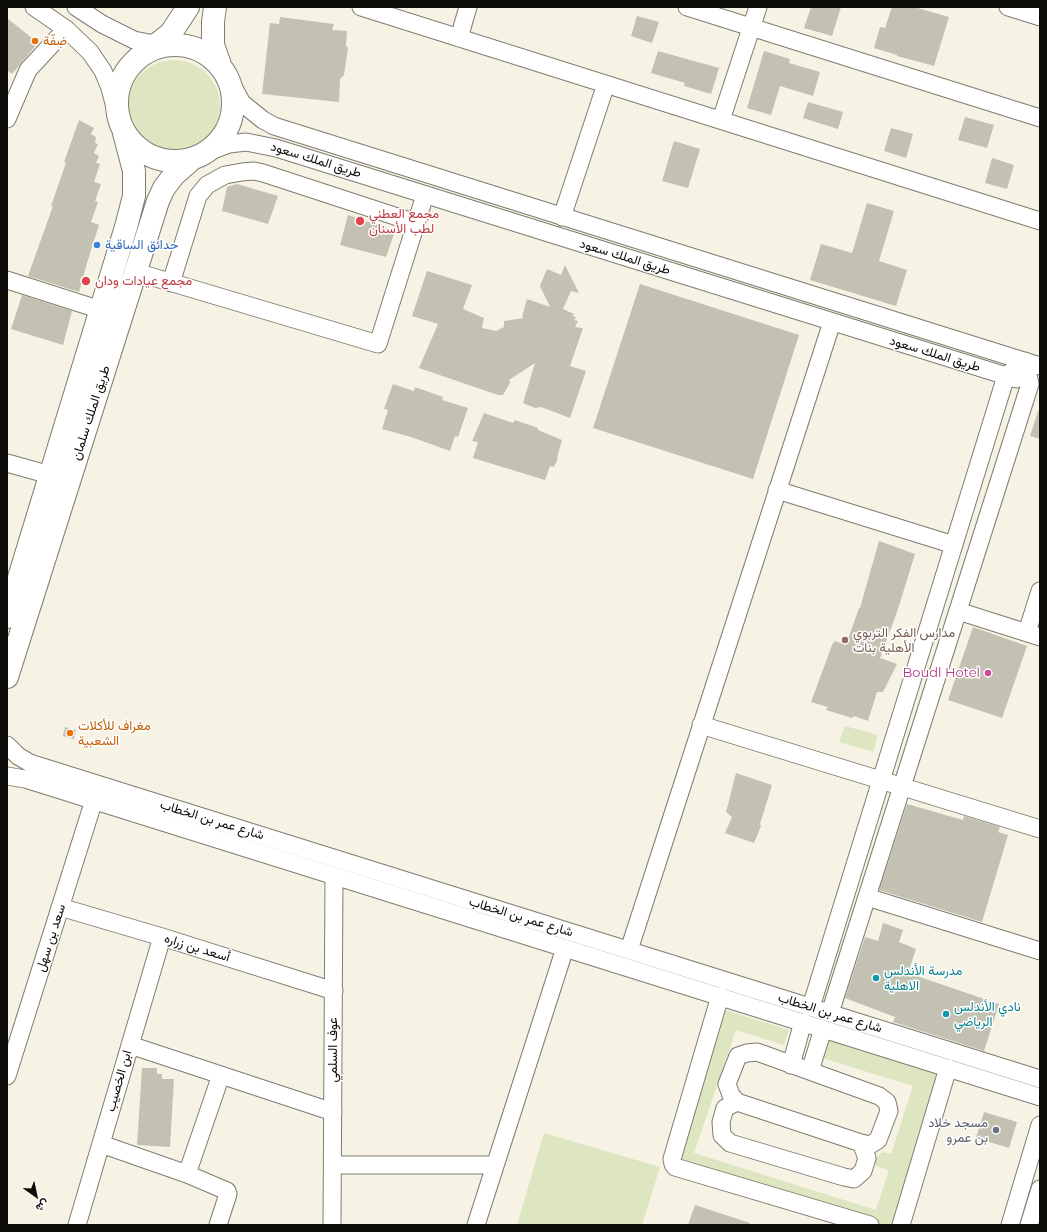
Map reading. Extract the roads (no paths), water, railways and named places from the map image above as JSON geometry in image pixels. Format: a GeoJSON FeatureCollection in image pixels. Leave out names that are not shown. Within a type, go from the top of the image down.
{"type":"FeatureCollection","features":[{"type":"Feature","properties":{"kind":"main road"},"geometry":{"type":"LineString","coordinates":[[188,7],[171,33],[159,46],[134,61],[122,77],[117,95],[120,124],[136,148],[153,158],[172,162],[201,155],[223,137],[232,119],[234,100],[214,45],[213,22],[215,7]]}},
{"type":"Feature","properties":{"kind":"main road"},"geometry":{"type":"LineString","coordinates":[[159,46],[188,46],[205,52],[225,73]]}},
{"type":"Feature","properties":{"kind":"main road","name":"طريق الملك سلمان"},"geometry":{"type":"LineString","coordinates":[[9,603],[101,310],[134,196],[134,171],[120,124]]}},
{"type":"Feature","properties":{"kind":"main road","name":"طريق الملك سلمان"},"geometry":{"type":"LineString","coordinates":[[7,678],[164,188],[174,175],[201,155]]}},
{"type":"Feature","properties":{"kind":"street"},"geometry":{"type":"LineString","coordinates":[[34,7],[66,29],[90,52],[103,71],[110,88],[120,124]]}},
{"type":"Feature","properties":{"kind":"street"},"geometry":{"type":"LineString","coordinates":[[76,7],[120,34],[134,40],[159,46]]}},
{"type":"Feature","properties":{"kind":"street"},"geometry":{"type":"LineString","coordinates":[[361,7],[1040,221]]}},
{"type":"Feature","properties":{"kind":"street"},"geometry":{"type":"LineString","coordinates":[[459,38],[468,7]]}},
{"type":"Feature","properties":{"kind":"street"},"geometry":{"type":"LineString","coordinates":[[687,7],[1040,118]]}},
{"type":"Feature","properties":{"kind":"street"},"geometry":{"type":"LineString","coordinates":[[721,120],[758,7]]}},
{"type":"Feature","properties":{"kind":"street"},"geometry":{"type":"LineString","coordinates":[[1017,8],[1040,17]]}},
{"type":"Feature","properties":{"kind":"street"},"geometry":{"type":"LineString","coordinates":[[7,119],[28,70],[66,29]]}},
{"type":"Feature","properties":{"kind":"street","name":"طريق الملك سعود"},"geometry":{"type":"LineString","coordinates":[[225,73],[242,103],[263,120],[274,126],[1032,364]]}},
{"type":"Feature","properties":{"kind":"street"},"geometry":{"type":"LineString","coordinates":[[562,216],[606,84]]}},
{"type":"Feature","properties":{"kind":"street","name":"طريق الملك سعود"},"geometry":{"type":"LineString","coordinates":[[201,155],[229,144],[246,142],[263,144],[1035,385]]}},
{"type":"Feature","properties":{"kind":"street"},"geometry":{"type":"LineString","coordinates":[[171,283],[198,196],[207,185],[225,176],[254,171],[263,173],[416,223]]}},
{"type":"Feature","properties":{"kind":"street"},"geometry":{"type":"LineString","coordinates":[[136,272],[378,344],[426,194]]}},
{"type":"Feature","properties":{"kind":"street"},"geometry":{"type":"LineString","coordinates":[[7,280],[101,310]]}},
{"type":"Feature","properties":{"kind":"street"},"geometry":{"type":"LineString","coordinates":[[629,950],[832,322]]}},
{"type":"Feature","properties":{"kind":"street"},"geometry":{"type":"LineString","coordinates":[[811,1007],[1006,376],[1032,364],[1035,385],[958,611],[830,1013]]}},
{"type":"Feature","properties":{"kind":"street"},"geometry":{"type":"LineString","coordinates":[[7,463],[50,475]]}},
{"type":"Feature","properties":{"kind":"street"},"geometry":{"type":"LineString","coordinates":[[777,490],[954,545]]}},
{"type":"Feature","properties":{"kind":"street"},"geometry":{"type":"LineString","coordinates":[[958,611],[1033,634],[1040,591]]}},
{"type":"Feature","properties":{"kind":"street"},"geometry":{"type":"LineString","coordinates":[[702,725],[1040,829]]}},
{"type":"Feature","properties":{"kind":"street","name":"شارع عمر بن الخطاب"},"geometry":{"type":"LineString","coordinates":[[7,745],[18,756],[30,763],[1040,1079]]}},
{"type":"Feature","properties":{"kind":"street","name":"شارع عمر بن الخطاب"},"geometry":{"type":"LineString","coordinates":[[7,776],[18,776],[1040,1097]]}},
{"type":"Feature","properties":{"kind":"street","name":"سعد بن سهل"},"geometry":{"type":"LineString","coordinates":[[7,1076],[10,1055],[94,800]]}},
{"type":"Feature","properties":{"kind":"street","name":"عوف السلمي"},"geometry":{"type":"LineString","coordinates":[[332,1225],[334,876]]}},
{"type":"Feature","properties":{"kind":"street"},"geometry":{"type":"LineString","coordinates":[[867,897],[1040,951]]}},
{"type":"Feature","properties":{"kind":"street","name":"أسعد بن زراره"},"geometry":{"type":"LineString","coordinates":[[60,907],[162,937],[334,991]]}},
{"type":"Feature","properties":{"kind":"street","name":"ابن الخصيب"},"geometry":{"type":"LineString","coordinates":[[77,1225],[162,937]]}},
{"type":"Feature","properties":{"kind":"street"},"geometry":{"type":"LineString","coordinates":[[476,1225],[565,948]]}},
{"type":"Feature","properties":{"kind":"street"},"geometry":{"type":"LineString","coordinates":[[720,996],[672,1159],[673,1164],[676,1167],[870,1225]]}},
{"type":"Feature","properties":{"kind":"street"},"geometry":{"type":"LineString","coordinates":[[791,1064],[803,1022]]}},
{"type":"Feature","properties":{"kind":"street"},"geometry":{"type":"LineString","coordinates":[[810,1072],[824,1029]]}},
{"type":"Feature","properties":{"kind":"street"},"geometry":{"type":"LineString","coordinates":[[130,1044],[333,1112]]}},
{"type":"Feature","properties":{"kind":"street"},"geometry":{"type":"LineString","coordinates":[[757,1052],[810,1072],[879,1096],[887,1102],[889,1111],[878,1140],[870,1145],[861,1143],[737,1102],[731,1095],[727,1084],[738,1056],[747,1053],[757,1052]]}},
{"type":"Feature","properties":{"kind":"street"},"geometry":{"type":"LineString","coordinates":[[901,1225],[948,1068]]}},
{"type":"Feature","properties":{"kind":"street"},"geometry":{"type":"LineString","coordinates":[[188,1174],[221,1074]]}},
{"type":"Feature","properties":{"kind":"street"},"geometry":{"type":"LineString","coordinates":[[737,1102],[725,1108],[721,1122],[722,1135],[730,1143],[854,1179],[863,1171],[867,1158],[861,1143]]}},
{"type":"Feature","properties":{"kind":"street"},"geometry":{"type":"LineString","coordinates":[[1010,1225],[1040,1125]]}},
{"type":"Feature","properties":{"kind":"street"},"geometry":{"type":"LineString","coordinates":[[101,1144],[188,1174],[227,1191],[228,1194],[218,1225]]}},
{"type":"Feature","properties":{"kind":"street"},"geometry":{"type":"LineString","coordinates":[[333,1165],[495,1165]]}},
{"type":"Feature","properties":{"kind":"street"},"geometry":{"type":"LineString","coordinates":[[1029,1225],[1040,1189]]}},
{"type":"Feature","properties":{"kind":"place","name":"ضِفّة"},"geometry":{"type":"Point","coordinates":[35,41]}},
{"type":"Feature","properties":{"kind":"place","name":"مجمع العطني لطب الأسنان"},"geometry":{"type":"Point","coordinates":[360,221]}},
{"type":"Feature","properties":{"kind":"place","name":"حدائق الساقية"},"geometry":{"type":"Point","coordinates":[97,245]}},
{"type":"Feature","properties":{"kind":"place","name":"مجمع عيادات ودان"},"geometry":{"type":"Point","coordinates":[86,281]}},
{"type":"Feature","properties":{"kind":"place","name":"مدارس الفكر التربوي الأهلية بنات"},"geometry":{"type":"Point","coordinates":[845,640]}},
{"type":"Feature","properties":{"kind":"place","name":"Boudl Hotel"},"geometry":{"type":"Point","coordinates":[988,673]}},
{"type":"Feature","properties":{"kind":"place","name":"مغراف للأكلات الشعبية"},"geometry":{"type":"Point","coordinates":[70,733]}},
{"type":"Feature","properties":{"kind":"place","name":"مدرسة الأندلس الاهلية"},"geometry":{"type":"Point","coordinates":[876,978]}},
{"type":"Feature","properties":{"kind":"place","name":"نادي الأندلس الرياضي"},"geometry":{"type":"Point","coordinates":[946,1014]}},
{"type":"Feature","properties":{"kind":"place","name":"مسجد خلاد بن عمرو"},"geometry":{"type":"Point","coordinates":[996,1130]}}]}
